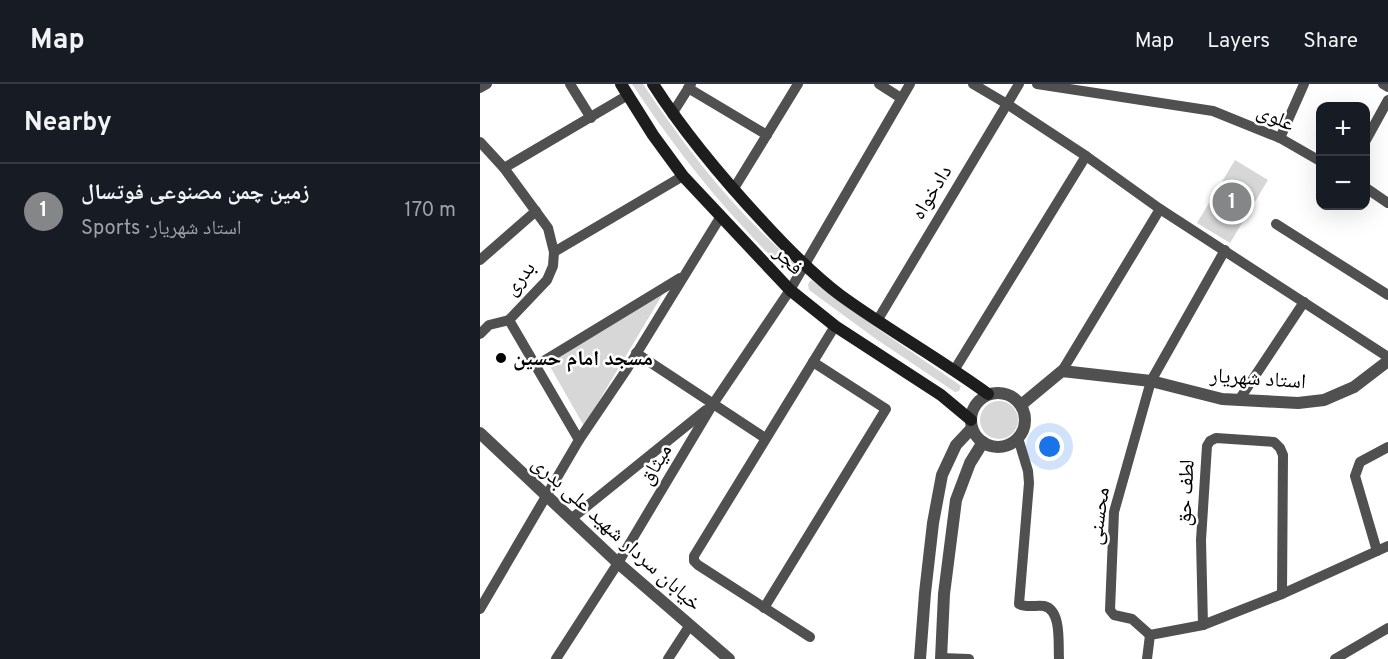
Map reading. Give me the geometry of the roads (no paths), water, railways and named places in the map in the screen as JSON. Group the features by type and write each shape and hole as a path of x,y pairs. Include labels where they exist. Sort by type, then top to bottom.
{"main road":[{"name":"فجر","path":"621,84 683,176 790,290 835,326 941,395 971,424"},
{"name":"فجر","path":"653,84 672,114 733,190 804,265 877,321 955,369 988,394"}],"street":[{"path":"480,88 487,84"},
{"path":"570,84 591,118"},
{"path":"733,190 798,84"},
{"path":"879,84 902,99"},
{"name":"میثاق","path":"556,659 618,563 713,404 790,290 910,84"},
{"path":"973,84 1086,156 1160,209 1388,359"},
{"name":"دادخواه","path":"877,321 1019,84"},
{"name":"علوی","path":"1037,84 1213,111 1280,138 1316,158"},
{"path":"1280,138 1304,84"},
{"path":"1383,84 1388,87"},
{"path":"672,114 690,86 767,135"},
{"path":"504,168 628,96"},
{"path":"1370,131 1388,100"},
{"name":"بدری","path":"480,142 504,168 548,228 554,252 554,266 547,280 509,320 579,440"},
{"path":"480,159 489,150"},
{"path":"955,369 1086,156"},
{"path":"554,252 683,176"},
{"path":"1370,191 1388,203"},
{"path":"1021,405 1062,371 1160,209"},
{"path":"480,260 536,211"},
{"path":"480,609 579,440 721,216"},
{"path":"1276,224 1388,295"},
{"path":"1151,381 1225,250"},
{"path":"537,365 684,276"},
{"path":"1239,400 1304,302"},
{"path":"480,315 489,325"},
{"path":"480,334 489,325 509,320"},
{"path":"810,637 694,561 694,556 835,326"},
{"path":"636,353 765,438"},
{"name":"استاد شهریار","path":"1062,371 1151,381 1222,399 1298,403 1323,400 1354,387 1388,359"},
{"path":"764,608 886,409 813,362"},
{"name":"محسنی","path":"1150,635 1132,619 1114,615 1110,610 1114,512 1151,381"},
{"path":"920,659 925,593 942,475 956,444 971,424 975,404 988,394 1006,394 1014,398 1021,405 1025,422 1018,438 1005,446 990,446 983,442 971,424"},
{"path":"571,519 713,404"},
{"name":"خیابان سردار شهید علی بدری","path":"480,433 618,563 729,659"},
{"path":"1018,438 1028,471 1029,483 1019,604 1045,606 1052,610 1056,617 1059,659"},
{"name":"لطف حق","path":"1203,625 1202,540 1207,446 1216,438 1274,442 1283,455 1282,594"},
{"path":"969,659 941,659 945,594 956,500 969,463 983,442"},
{"path":"1377,551 1356,476 1360,462 1388,447"},
{"path":"933,529 944,527 952,535"},
{"path":"1147,659 1150,635 1203,625 1282,594 1388,546"},
{"path":"668,659 690,625"},
{"path":"1335,659 1388,628"}],"place":[{"name":"زمین چمن مصنوعی فوتسال","path":"1232,202"},
{"name":"مسجد امام حسین","path":"501,358"}]}
